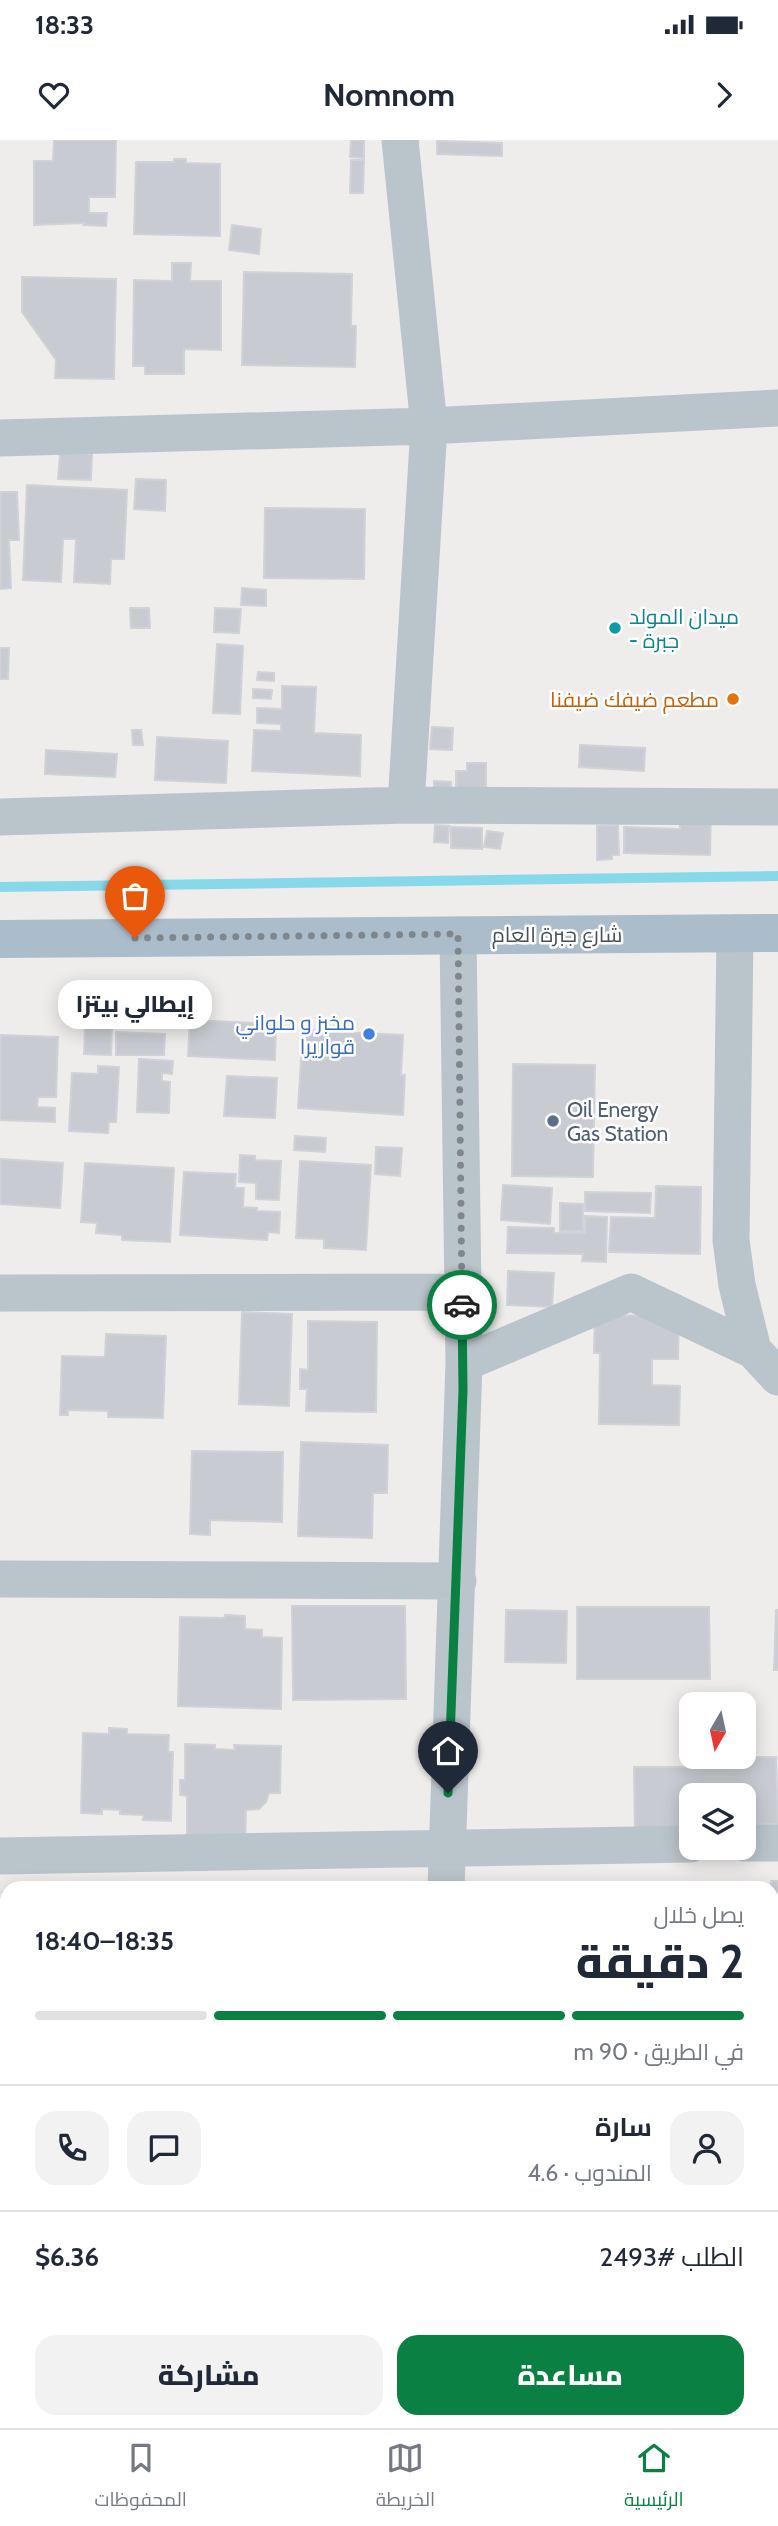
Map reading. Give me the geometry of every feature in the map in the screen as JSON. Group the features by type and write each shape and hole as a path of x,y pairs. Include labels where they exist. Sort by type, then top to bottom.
{"main road":[{"name":"شارع جبرة العام","path":"0,939 778,933"}],"street":[{"path":"400,140 429,426 406,805"},
{"path":"0,438 429,426 778,408"},
{"path":"0,817 406,805 778,807"},
{"path":"735,933 731,1240 737,1285 753,1350"},
{"path":"446,1881 464,1363 458,934"},
{"path":"0,1293 462,1292"},
{"path":"464,1363 631,1292 753,1350 778,1377"},
{"path":"0,1579 458,1581"},
{"path":"756,1843 778,1843"},
{"path":"0,1856 446,1846 679,1844"}],"building":[{"path":"54,140 116,140 115,197 89,197 89,213 107,213 106,226 84,225 85,223 34,225 34,161 53,161"},
{"path":"351,140 364,140 364,158 350,157"},
{"path":"437,141 502,143 502,156 437,154"},
{"path":"174,159 186,159 186,163 220,164 220,236 134,234 136,162 174,162"},
{"path":"351,160 364,160 363,193 350,193"},
{"path":"232,225 261,229 259,254 229,250"},
{"path":"172,263 191,263 190,281 221,281 221,350 184,349 184,374 145,374 145,366 133,366 134,280 172,281"},
{"path":"244,272 352,274 351,326 356,326 355,367 242,365"},
{"path":"22,277 116,279 114,379 55,378 56,360 22,312"},
{"path":"60,453 92,454 91,480 58,479"},
{"path":"136,479 166,480 165,511 134,509"},
{"path":"27,485 127,490 124,559 111,559 110,584 74,582 76,539 63,539 61,582 23,580"},
{"path":"0,492 17,492 19,540 9,540 11,588 0,589"},
{"path":"265,508 365,509 364,579 264,578"},
{"path":"242,588 266,590 266,606 241,605"},
{"path":"130,608 149,608 150,628 131,628"},
{"path":"215,608 241,609 239,633 214,632"},
{"path":"217,644 243,646 240,714 213,713"},
{"path":"0,648 9,648 8,679 0,679"},
{"path":"258,672 274,673 274,681 257,680"},
{"path":"282,686 316,687 314,733 361,735 360,776 252,771 254,730 281,731 281,724 257,723 257,708 282,709"},
{"path":"253,689 272,690 271,699 253,698"},
{"path":"432,727 453,728 452,750 430,749"},
{"path":"132,730 141,730 143,745 133,745"},
{"path":"157,737 228,741 226,783 155,780"},
{"path":"580,745 645,748 644,771 579,767"},
{"path":"46,750 117,754 115,777 45,774"},
{"path":"467,763 486,763 486,796 456,796 456,771 467,771"},
{"path":"434,781 451,782 451,795 434,794"},
{"path":"680,810 711,810 710,855 624,853 624,827 680,829"},
{"path":"435,825 449,826 448,843 434,842"},
{"path":"618,825 619,855 612,855 612,859 597,860 597,826"},
{"path":"451,827 482,828 482,849 451,848"},
{"path":"487,831 503,833 500,849 484,847"},
{"path":"190,1020 276,1024 275,1060 188,1056"},
{"path":"85,1027 112,1028 111,1055 84,1054"},
{"path":"303,1030 403,1035 403,1115 298,1108"},
{"path":"116,1032 165,1034 164,1055 116,1055"},
{"path":"0,1035 58,1037 56,1097 38,1097 37,1107 55,1108 55,1122 0,1120"},
{"path":"139,1059 173,1061 172,1074 162,1073 162,1081 170,1082 169,1113 137,1112"},
{"name":"Oil Energy Gas Station","path":"513,1064 595,1065 593,1177 512,1176"},
{"path":"98,1066 119,1067 116,1122 109,1122 108,1133 69,1131 72,1073 98,1074"},
{"path":"227,1076 277,1078 275,1118 224,1116"},
{"path":"295,1136 326,1138 325,1152 294,1150"},
{"path":"376,1147 402,1148 400,1176 375,1174"},
{"path":"240,1155 255,1156 255,1160 281,1161 279,1200 256,1199 256,1183 239,1182"},
{"path":"0,1159 63,1163 60,1208 0,1204"},
{"path":"300,1161 371,1165 366,1250 324,1248 324,1239 296,1238"},
{"path":"85,1163 174,1168 170,1242 122,1240 122,1235 96,1233 97,1223 81,1222"},
{"path":"184,1172 236,1174 235,1188 244,1188 243,1207 280,1212 279,1233 268,1232 267,1240 180,1235"},
{"path":"503,1185 552,1188 550,1224 501,1220"},
{"path":"656,1186 701,1187 700,1254 609,1252 611,1217 655,1218"},
{"path":"585,1192 651,1193 650,1213 585,1211"},
{"path":"560,1203 583,1204 583,1231 560,1231"},
{"path":"585,1216 607,1217 606,1262 582,1261 583,1254 507,1253 508,1227 554,1228 554,1233 585,1233"},
{"path":"508,1271 554,1273 552,1307 507,1305"},
{"path":"242,1312 292,1314 289,1406 239,1404"},
{"path":"595,1315 679,1316 678,1359 652,1359 652,1385 680,1386 679,1425 599,1424 600,1353 594,1353"},
{"path":"308,1321 377,1322 376,1412 306,1411 307,1389 300,1389 300,1369 308,1370"},
{"path":"106,1334 166,1336 163,1418 108,1417 108,1411 68,1410 68,1415 60,1415 62,1356 105,1357"},
{"path":"301,1442 388,1445 387,1493 373,1493 372,1538 298,1536"},
{"path":"192,1451 283,1452 282,1522 210,1520 210,1535 190,1534"},
{"path":"292,1606 405,1606 406,1699 293,1700"},
{"path":"577,1607 709,1607 710,1679 577,1679"},
{"path":"506,1610 567,1611 566,1663 505,1662"},
{"path":"776,1610 778,1670 774,1670"},
{"path":"225,1615 245,1616 245,1629 262,1630 262,1637 282,1638 281,1709 178,1706 180,1617 224,1618"},
{"path":"109,1728 127,1729 127,1734 169,1735 168,1752 173,1752 171,1821 143,1820 144,1815 120,1814 120,1810 102,1809 102,1814 81,1813 83,1733 109,1734"},
{"path":"185,1744 215,1745 215,1749 235,1750 234,1745 281,1746 280,1793 269,1793 266,1802 259,1809 246,1810 245,1842 187,1841 187,1796 180,1795 180,1780 185,1780"},
{"path":"756,1757 776,1757 778,1824 756,1825 756,1783 679,1783 679,1831 635,1832 634,1767 756,1769"}],"waterway":[{"path":"0,887 778,876"}],"way so far":[{"path":"135,938 458,934 462,1305"}],"place":[{"name":"ميدان المولد - جبرة","path":"615,628"},
{"name":"مطعم ضيفك ضيفنا","path":"733,699"},
{"name":"إيطالي بيتزا","path":"135,938"},
{"name":"مخبز و حلواني قواريرا","path":"369,1034"},
{"name":"Oil Energy Gas Station","path":"553,1121"}],"route":[{"path":"448,1793 458,1581 464,1363 462,1305"}]}
